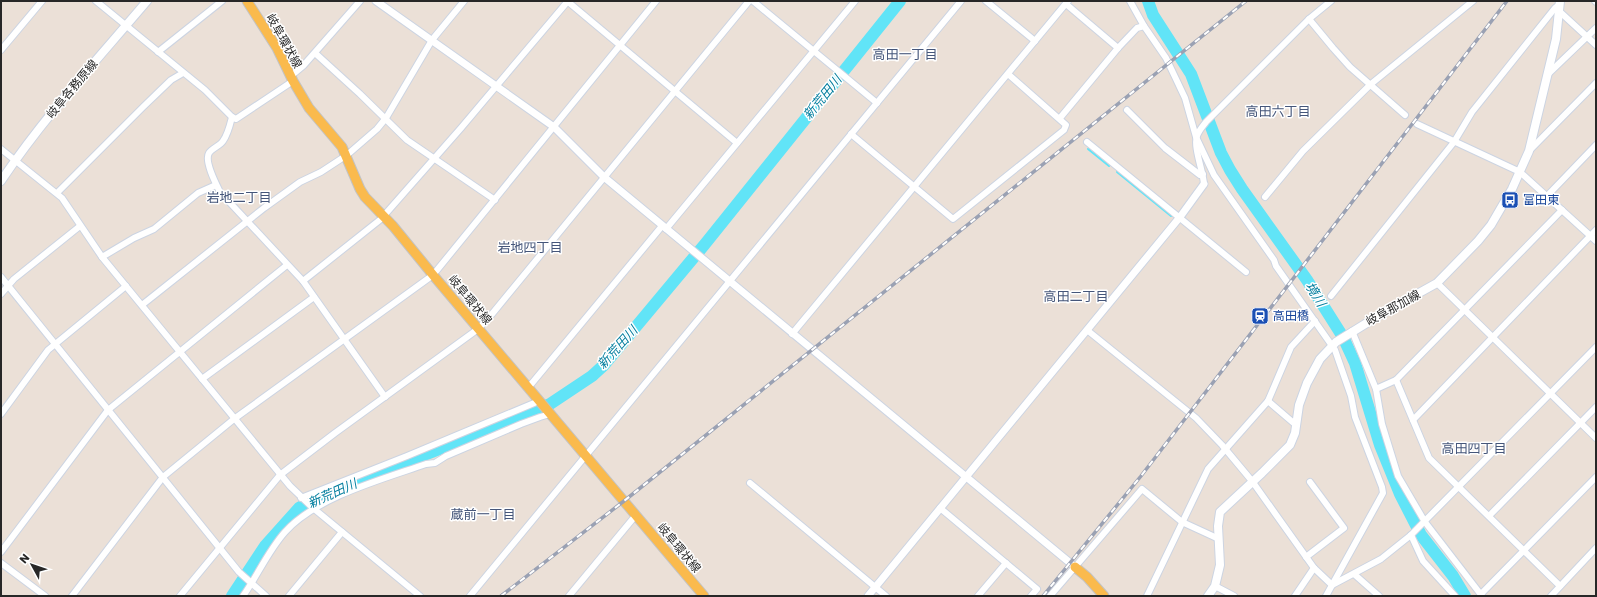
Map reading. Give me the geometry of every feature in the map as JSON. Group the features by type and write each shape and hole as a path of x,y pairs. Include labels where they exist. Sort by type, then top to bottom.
{"main road":[{"name":"岐阜各務原線","path":"1,181 14,161 49,116 147,1"},
{"name":"岐阜環状線","path":"247,1 277,48 292,79 309,108 342,147 365,197 384,216 704,596"},
{"name":"岐阜那加線","path":"1208,596 1215,586 1220,565 1218,526 1220,512 1290,445 1295,433 1299,405 1307,383 1320,360 1334,343 1437,283 1465,256 1491,225 1512,189 1529,151 1556,39 1560,6"},
{"path":"1075,567 1087,577 1104,596"}],"street":[{"path":"1,50 42,1"},
{"path":"96,1 205,90 232,117 236,119 292,79 360,1"},
{"path":"158,52 222,1"},
{"path":"376,1 554,126 604,177 664,228 1075,567"},
{"path":"142,305 264,208 300,182 321,172 346,155 377,129 386,118 432,40 464,1"},
{"path":"303,281 384,216 568,1 675,92 738,142"},
{"path":"72,596 163,477 234,419 433,276 656,1"},
{"path":"180,596 280,475 385,396 478,329 492,314 749,1"},
{"path":"753,1 876,103"},
{"path":"528,388 738,142 855,1"},
{"path":"470,596 961,1"},
{"path":"986,1 1035,41"},
{"path":"868,596 1180,216 1204,184 1196,137 1185,98 1166,58 1144,26 1130,1"},
{"path":"1196,137 1200,130 1218,110 1309,19 1331,1"},
{"path":"1265,197 1303,151 1371,84 1473,1"},
{"path":"792,334 1067,2 1118,48"},
{"path":"1331,296 1454,142 1472,112 1555,8 1560,6 1596,45"},
{"path":"1309,19 1332,48 1405,115"},
{"path":"1060,118 1136,28 1144,26"},
{"path":"1547,75 1596,28"},
{"path":"315,53 386,118 402,136 495,200"},
{"path":"57,193 171,80 183,73"},
{"path":"851,134 953,220 1064,130 1066,124 1008,74"},
{"path":"1529,151 1596,83"},
{"path":"1127,110 1165,148 1200,175 1203,174"},
{"path":"232,117 224,139 209,152 208,158 216,185 220,192 303,281 385,396"},
{"path":"1417,124 1520,172 1596,241"},
{"path":"1196,137 1214,175 1250,224 1274,260 1276,266 1315,321 1334,343 1351,396 1355,417 1382,487 1383,494 1326,596"},
{"path":"1087,142 1180,216 1246,272"},
{"path":"1547,196 1596,145"},
{"path":"1,149 14,161 62,198 102,257 280,475 314,509 420,596"},
{"path":"102,257 134,238 154,229 198,193 216,185"},
{"path":"1376,389 1396,380 1562,210"},
{"path":"1,294 8,285 80,226"},
{"path":"1413,420 1596,230"},
{"path":"1,552 108,410 287,265"},
{"path":"1,277 239,572 266,596"},
{"path":"1437,283 1596,438"},
{"path":"1,414 48,350 126,286"},
{"path":"202,379 314,297"},
{"path":"1147,596 1208,469 1268,401 1291,347 1315,321"},
{"path":"1087,330 1196,418 1252,481 1314,568 1332,585"},
{"path":"1351,332 1376,389 1382,424 1398,476 1425,522 1481,595 1596,478"},
{"path":"1332,585 1381,559 1411,535 1596,347"},
{"path":"1396,380 1429,458 1560,586"},
{"path":"303,499 539,401"},
{"path":"1268,401 1296,425"},
{"path":"1490,516 1596,407"},
{"path":"244,596 268,555 285,532 300,518 332,498 419,466 435,463 446,456 550,414"},
{"path":"1306,557 1344,528 1310,482"},
{"path":"750,483 886,596"},
{"path":"1050,596 1142,489 1182,522 1219,539"},
{"path":"940,508 1037,589 1031,596"},
{"path":"569,596 636,515"},
{"path":"289,596 342,532"},
{"path":"1411,535 1423,561 1454,596"},
{"path":"1551,596 1596,548"},
{"path":"1,563 45,596"},
{"path":"978,596 1006,563"},
{"path":"1295,596 1314,568"},
{"path":"1354,574 1379,596"},
{"path":"1215,586 1234,596"}],"waterway":[{"name":"新荒田川","path":"232,596 265,546 299,508 323,494 550,404 592,376 604,365 705,244 900,1"},
{"name":"境川","path":"1148,1 1153,15 1191,74 1221,153 1230,170 1307,280 1343,337 1355,363 1380,445 1400,494 1421,535 1453,576 1465,596"},
{"path":"1088,149 1109,166"},
{"path":"1117,172 1171,216"}],"railway":[{"path":"501,596 624,501 1246,1"},
{"path":"1043,596 1141,476 1507,1"}],"place":[{"name":"富田東","path":"1510,200"},
{"name":"高田橋","path":"1260,316"}],"district":[{"name":"高田一丁目","path":"905,54"},
{"name":"高田六丁目","path":"1278,111"},
{"name":"岩地二丁目","path":"239,197"},
{"name":"岩地四丁目","path":"530,247"},
{"name":"高田二丁目","path":"1076,296"},
{"name":"高田四丁目","path":"1474,448"},
{"name":"蔵前一丁目","path":"483,514"}]}
